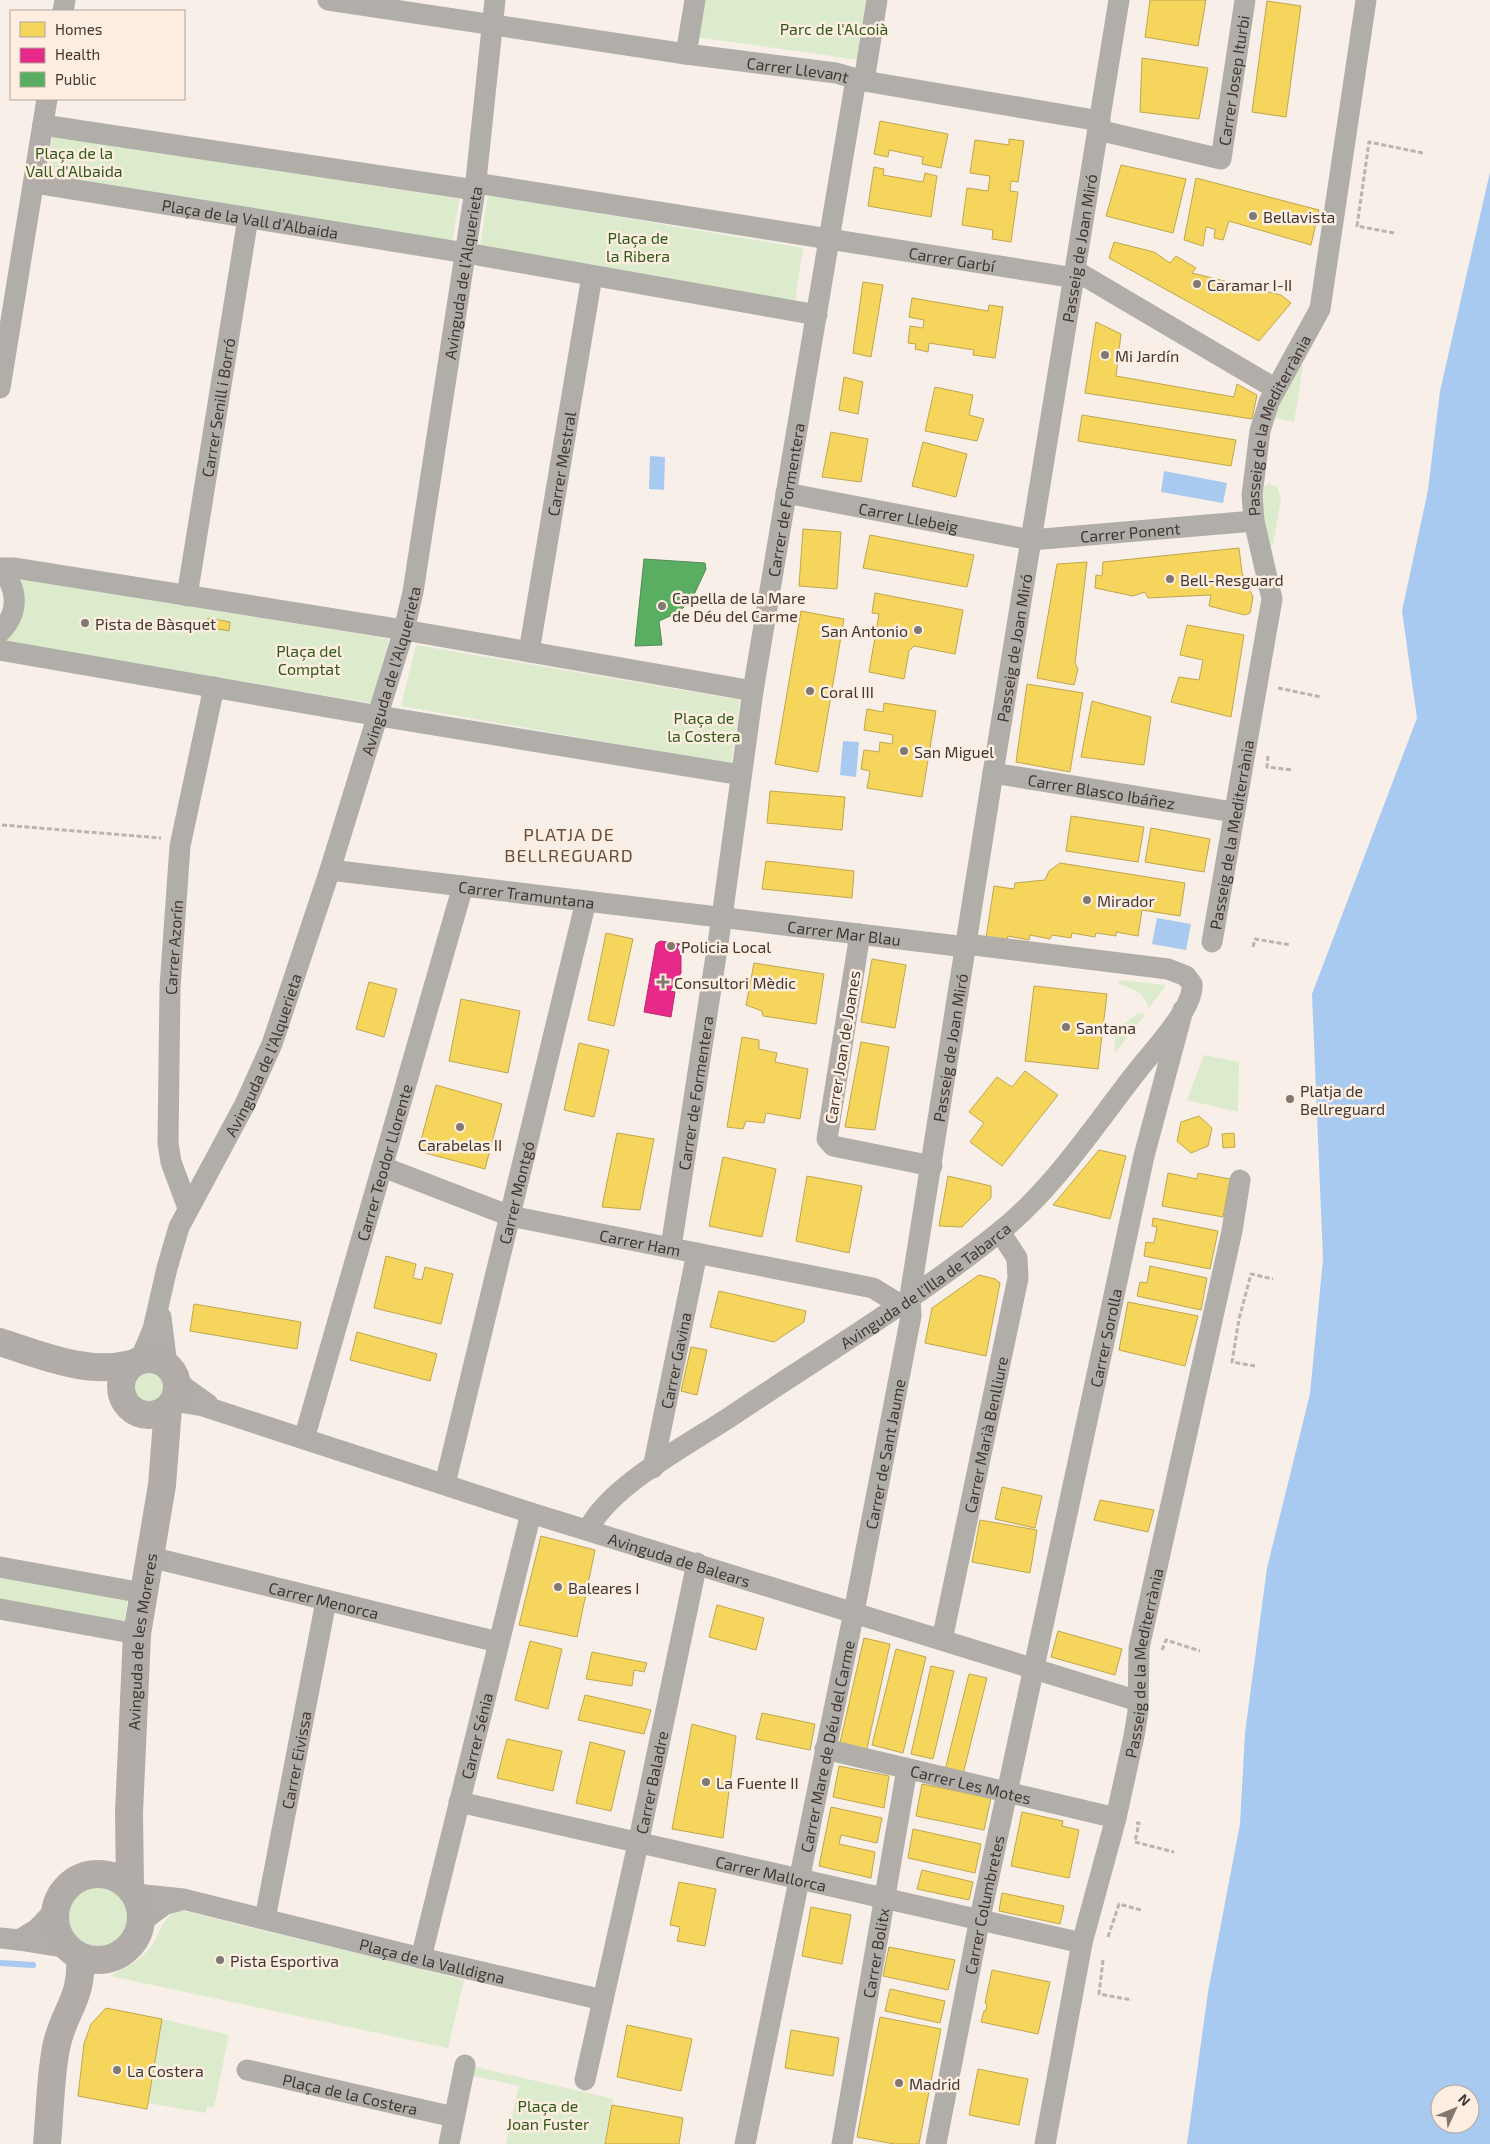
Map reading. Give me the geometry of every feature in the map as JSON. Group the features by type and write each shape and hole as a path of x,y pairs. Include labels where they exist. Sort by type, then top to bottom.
{"street":[{"name":"Carrer Llevant","path":"328,0 686,54 836,73 860,80 1099,126 1221,160"},
{"name":"Avinguda de l’Alquerieta","path":"160,1307 166,1268 179,1228 245,1104 267,1058 330,870 404,630 413,592 466,253 494,25 495,0"},
{"path":"686,54 695,0"},
{"path":"860,80 877,0"},
{"name":"Passeig de Joan Miró","path":"905,1300 932,1166 993,773 1076,274 1119,0"},
{"name":"Carrer Josep Iturbi","path":"1221,160 1245,0"},
{"name":"Passeig de la Mediterrània","path":"1212,942 1233,812 1272,599 1254,522 1253,478 1260,431 1264,415 1276,389 1320,309 1366,0"},
{"name":"Carrer de Formentera","path":"671,1247 722,917 753,691 830,238 860,80"},
{"path":"0,388 47,100"},
{"path":"43,125 830,238"},
{"name":"Plaça de la Vall d’Albaida","path":"34,183 466,253"},
{"name":"Carrer Senill i Borró","path":"187,596 248,218"},
{"name":"Carrer Garbí","path":"830,238 1076,274"},
{"path":"466,253 817,315"},
{"path":"1076,274 1246,370 1276,389"},
{"name":"Carrer Mestral","path":"529,652 592,276"},
{"name":"Carrer Llebeig","path":"786,493 1031,540"},
{"name":"Carrer Ponent","path":"1031,540 1254,522"},
{"path":"0,568 15,568 404,630 753,691"},
{"path":"0,568 9,579 14,591 15,605 6,626 0,632"},
{"path":"0,650 379,716 741,775"},
{"name":"Carrer Azorín","path":"188,1208 174,1171 168,1143 170,987 180,839 214,687"},
{"name":"Carrer Blasco Ibáñez","path":"993,773 1233,812"},
{"name":"Carrer Tramuntana","path":"330,870 722,917"},
{"name":"Carrer Teodor Llorente","path":"304,1439 463,886"},
{"name":"Carrer Montgó","path":"445,1484 586,901"},
{"name":"Carrer Mar Blau","path":"722,917 1168,969 1186,976"},
{"name":"Carrer Joan de Joanes","path":"860,934 827,1139 833,1146 932,1166"},
{"name":"Avinguda de l'Illa de Tabarca","path":"588,1530 594,1518 608,1502 653,1468 905,1300 1000,1232 1032,1204 1183,1010 1191,997 1192,988 1186,976"},
{"name":"Carrer Sorolla","path":"1034,1668 1144,1156 1183,1010"},
{"name":"Carrer Ham","path":"383,1168 510,1216 873,1288 905,1300"},
{"name":"Passeig de la Mediterrània","path":"1045,2144 1082,1943 1116,1818 1134,1736 1138,1701 1138,1652 1232,1231 1240,1180"},
{"name":"Carrer Marià Benlliure","path":"942,1640 1018,1278 1017,1258 1000,1232"},
{"name":"Carrer Gavina","path":"653,1468 697,1253"},
{"name":"Carrer de Sant Jaume","path":"854,1612 911,1316 905,1300"},
{"path":"136,1362 146,1348 160,1307"},
{"path":"158,1395 160,1307"},
{"path":"0,1342 67,1362 105,1367 159,1360 158,1395"},
{"path":"67,1362 103,1382 158,1395"},
{"name":"Avinguda de les Moreres","path":"133,1890 129,1813 138,1634 167,1445 158,1395 121,1380 136,1362"},
{"name":"Avinguda de Balears","path":"158,1395 223,1413 588,1530 1138,1701"},
{"name":"Carrer Sénia","path":"421,1958 531,1512"},
{"name":"Carrer Menorca","path":"150,1557 498,1642"},
{"name":"Carrer Baladre","path":"602,2000 638,1844 697,1563"},
{"path":"0,1566 143,1593"},
{"name":"Carrer Eivissa","path":"265,1919 326,1601"},
{"path":"0,1609 138,1634"},
{"name":"Carrer Mare de Déu del Carme","path":"745,2144 854,1612"},
{"name":"Carrer Columbretes","path":"936,2144 980,1918 1034,1668"},
{"name":"Carrer Les Motes","path":"825,1750 1116,1818"},
{"name":"Carrer Bolitx","path":"843,2140 907,1769"},
{"name":"Carrer Mallorca","path":"459,1802 638,1844 980,1918 1082,1943"},
{"name":"Avinguda de les Moreres","path":"106,1874 129,1813"},
{"path":"92,1874 106,1874 119,1878 133,1890 142,1914 134,1942 123,1953 110,1959 95,1960 74,1952 9,1939 37,1929 55,1910 63,1891 78,1878 92,1874"},
{"name":"Plaça de la Valldigna","path":"133,1890 183,1899 421,1958 602,2000"},
{"path":"141,1922 164,1905 183,1899"},
{"path":"47,2144 56,2049 81,1981 74,1952 59,1937 55,1924 55,1910"},
{"path":"77,1995 110,1959"},
{"path":"585,2080 602,2000"},
{"path":"449,2144 465,2065"},
{"name":"Plaça de la Costera","path":"247,2070 454,2117"}],"path":[{"path":"1394,232 1356,226 1369,142 1423,152"},
{"path":"1277,696 1278,688 1320,697"},
{"path":"1270,747 1267,766 1293,770"},
{"path":"2,824 180,839"},
{"path":"1253,947 1255,939 1291,946"},
{"path":"1255,1366 1232,1362 1240,1319 1251,1274 1273,1279"},
{"path":"1138,1652 1160,1658 1166,1640 1200,1650"},
{"path":"1116,1818 1139,1824 1135,1842 1174,1852"},
{"path":"1132,2000 1099,1994 1104,1950 1119,1904 1141,1910"},
{"path":"1082,1943 1104,1950"}],"green space":[{"name":"Parc de l'Alcoià","path":"702,0 869,0 860,60 696,37"},
{"name":"Plaça de la Vall d'Albaida","path":"53,134 459,199 452,244 46,180"},
{"name":"Plaça de la Ribera","path":"488,195 803,248 795,301 480,247"},
{"path":"1298,364 1303,366 1294,422 1270,417"},
{"path":"1269,484 1277,487 1281,498 1273,545 1268,548 1259,490"},
{"name":"Plaça del Comptat","path":"17,578 389,639 371,703 3,642"},
{"name":"Plaça de la Costera","path":"416,645 740,700 731,764 401,706"},
{"path":"1118,980 1166,985 1149,1008 1141,995 1134,989 1119,985"},
{"path":"1138,1013 1145,1015 1114,1054 1116,1029"},
{"path":"1204,1055 1239,1062 1238,1112 1187,1100"},
{"path":"149,1370 156,1371 162,1375 166,1381 166,1395 162,1401 156,1405 149,1406 142,1405 136,1401 132,1395 131,1388 132,1381 136,1375 142,1371"},
{"path":"0,1574 128,1596 124,1626 0,1602"},
{"path":"93,1886 105,1886 122,1895 129,1906 131,1918 129,1930 122,1941 105,1950 93,1950 81,1945 72,1936 67,1924 67,1912 72,1900 81,1891"},
{"path":"180,1910 464,1980 448,2048 110,1976 141,1957 153,1943 164,1922"},
{"path":"162,2019 229,2035 214,2107 207,2106 206,2113 148,2103"},
{"name":"Plaça de Joan Fuster","path":"472,2066 613,2099 605,2144 506,2144 519,2086 470,2075"}],"water":[{"path":"1490,172 1490,2144 1187,2144 1208,1992 1240,1824 1245,1733 1267,1568 1310,1394 1323,1259 1312,994 1417,718 1402,611 1428,490 1440,391"},
{"path":"650,456 665,457 664,490 649,489"},
{"path":"1164,471 1227,483 1223,503 1161,492"},
{"path":"843,741 859,742 856,777 840,775"},
{"path":"1157,918 1191,924 1186,950 1152,944"}],"building: Homes":[{"path":"1150,0 1206,0 1198,46 1145,37"},
{"path":"1267,1 1301,6 1286,117 1252,112"},
{"path":"1142,58 1208,68 1199,119 1140,112"},
{"path":"880,121 948,134 941,168 922,164 923,157 889,150 888,157 874,154"},
{"path":"1009,139 1024,141 1018,182 1011,181 1010,191 1018,192 1011,242 992,239 993,230 962,225 967,188 988,191 990,176 970,173 975,140 1009,145"},
{"path":"1121,165 1186,179 1173,233 1106,216"},
{"path":"874,167 884,169 883,175 923,182 925,173 937,176 931,217 868,206"},
{"name":"Bellavista","path":"1196,178 1319,210 1311,245 1229,221 1223,240 1214,238 1215,229 1206,227 1203,246 1184,240"},
{"name":"Caramar I-II","path":"1114,242 1154,252 1170,263 1176,256 1196,268 1192,273 1281,295 1291,303 1259,341 1109,258"},
{"path":"863,282 883,285 871,357 853,353"},
{"path":"912,298 988,311 989,305 1003,307 995,358 973,355 974,350 929,343 928,352 915,349 916,344 908,343 910,326 923,328 924,320 909,317"},
{"name":"Mi Jardín","path":"1096,322 1121,334 1116,376 1234,397 1237,384 1257,395 1252,419 1085,393"},
{"path":"844,377 863,382 858,414 839,410"},
{"path":"935,387 973,395 969,415 984,419 977,441 925,431"},
{"path":"1082,415 1236,440 1231,466 1078,441"},
{"path":"831,432 868,439 861,482 822,477"},
{"path":"923,442 967,454 956,497 912,486"},
{"path":"803,529 841,532 837,589 799,586"},
{"path":"870,535 974,555 967,587 863,568"},
{"name":"Bell-Resguard","path":"1239,548 1242,573 1253,597 1250,613 1245,615 1209,606 1211,595 1148,598 1145,592 1133,596 1095,588 1096,575 1102,576 1103,562"},
{"path":"1087,562 1075,663 1078,669 1074,685 1037,678 1057,564"},
{"name":"San Antonio","path":"875,593 963,610 955,654 914,646 909,651 904,679 869,672 879,614 872,613"},
{"name":"Coral III","path":"801,611 844,619 818,772 775,764"},
{"path":"208,618 230,622 229,631 207,627"},
{"path":"1187,625 1244,635 1231,717 1171,702 1179,677 1199,680 1203,660 1180,655"},
{"path":"1027,684 1083,693 1070,772 1016,762"},
{"path":"1092,701 1151,717 1144,765 1081,757"},
{"name":"San Miguel","path":"884,703 936,711 922,797 867,788 870,771 861,769 864,750 879,752 880,742 892,744 893,735 864,730 867,709 883,712"},
{"path":"770,791 845,797 842,830 767,823"},
{"path":"1071,816 1144,827 1138,862 1066,851"},
{"path":"1151,828 1210,839 1204,872 1145,862"},
{"path":"766,861 854,871 852,898 762,889"},
{"name":"Mirador","path":"1060,863 1185,883 1180,916 1142,910 1138,936 1116,932 1116,936 1096,933 1095,937 1072,933 1071,938 1052,935 1050,939 1030,935 1029,940 1008,936 1007,941 986,938 994,886 1014,889 1015,883 1045,880 1049,871"},
{"path":"606,933 633,939 614,1026 588,1020"},
{"path":"872,959 906,965 895,1028 861,1022"},
{"path":"754,963 824,974 816,1024 763,1016 762,1011 746,1005"},
{"path":"369,982 397,989 384,1037 356,1029"},
{"name":"Santana","path":"1034,986 1107,994 1098,1069 1025,1061"},
{"path":"461,999 520,1011 508,1073 449,1061"},
{"path":"742,1037 759,1040 759,1049 777,1053 775,1062 808,1069 800,1119 766,1113 764,1123 746,1121 743,1129 727,1127"},
{"path":"861,1042 889,1047 875,1130 845,1127"},
{"path":"579,1043 609,1050 594,1117 564,1110"},
{"path":"1025,1071 1058,1095 1002,1166 970,1142 984,1123 969,1112 997,1077 1012,1087"},
{"name":"Carabelas II","path":"436,1085 502,1104 485,1169 418,1151"},
{"path":"1199,1116 1212,1128 1208,1146 1191,1153 1177,1141 1181,1122"},
{"path":"617,1133 654,1139 640,1210 602,1207"},
{"path":"1234,1133 1235,1147 1223,1148 1222,1134"},
{"path":"1099,1150 1126,1156 1110,1219 1053,1205"},
{"path":"723,1157 776,1169 762,1237 709,1226"},
{"path":"1168,1173 1197,1179 1198,1173 1230,1179 1223,1217 1162,1206"},
{"path":"807,1176 862,1186 849,1253 796,1241"},
{"path":"948,1176 991,1186 991,1198 962,1227 939,1226"},
{"path":"1153,1218 1218,1231 1210,1269 1144,1256 1146,1242 1154,1243 1157,1227 1152,1226"},
{"path":"386,1256 416,1264 413,1278 422,1280 425,1267 453,1274 441,1324 374,1308"},
{"path":"1150,1266 1207,1278 1201,1310 1137,1296 1140,1282 1147,1283"},
{"path":"979,1275 995,1279 1000,1283 986,1356 925,1343 932,1308"},
{"path":"719,1291 806,1311 804,1322 774,1342 710,1327"},
{"path":"1128,1302 1198,1316 1185,1366 1119,1350"},
{"path":"194,1304 301,1322 297,1349 190,1331"},
{"path":"357,1332 437,1354 430,1381 350,1360"},
{"path":"691,1347 707,1350 697,1395 681,1391"},
{"path":"1002,1487 1042,1496 1035,1528 995,1519"},
{"path":"1100,1500 1154,1510 1148,1532 1094,1520"},
{"path":"980,1520 1037,1530 1030,1573 972,1562"},
{"name":"Baleares I","path":"541,1536 595,1550 577,1637 519,1625"},
{"path":"717,1605 764,1618 756,1650 709,1637"},
{"path":"1058,1631 1122,1649 1115,1675 1051,1657"},
{"path":"864,1638 890,1644 866,1753 839,1747"},
{"path":"530,1641 562,1649 548,1709 515,1700"},
{"path":"896,1649 926,1657 903,1753 872,1745"},
{"path":"592,1652 647,1663 644,1672 634,1670 632,1686 586,1679"},
{"path":"931,1666 954,1671 933,1759 911,1754"},
{"path":"969,1674 987,1678 963,1774 945,1770"},
{"path":"585,1695 651,1710 644,1734 578,1720"},
{"path":"762,1713 815,1724 810,1750 756,1739"},
{"name":"La Fuente II","path":"692,1724 736,1736 723,1838 672,1829"},
{"path":"507,1739 562,1751 553,1791 497,1778"},
{"path":"590,1742 625,1751 611,1811 576,1803"},
{"path":"839,1766 889,1776 884,1808 833,1797"},
{"path":"922,1784 991,1798 984,1830 916,1816"},
{"path":"831,1807 882,1818 877,1843 841,1835 839,1844 875,1852 871,1878 819,1866"},
{"path":"1022,1812 1063,1821 1062,1826 1079,1830 1069,1878 1011,1866"},
{"path":"913,1829 981,1844 975,1873 908,1858"},
{"path":"922,1870 973,1882 969,1900 917,1889"},
{"path":"679,1882 716,1889 705,1946 677,1941 680,1927 670,1925"},
{"path":"1002,1893 1064,1906 1060,1924 999,1911"},
{"path":"811,1907 851,1915 842,1964 802,1956"},
{"path":"889,1947 955,1960 948,1990 883,1976"},
{"path":"992,1970 1050,1982 1038,2034 981,2022 984,2011 986,2011 987,2004 985,2003"},
{"path":"890,1989 945,2001 940,2023 885,2011"},
{"name":"La Costera","path":"106,2008 162,2019 147,2109 78,2096 84,2044 91,2024"},
{"name":"Madrid","path":"880,2017 941,2029 919,2144 894,2144 857,2137"},
{"path":"627,2025 692,2039 681,2091 617,2077"},
{"path":"791,2030 839,2038 833,2076 785,2068"},
{"path":"978,2069 1028,2079 1019,2125 969,2115"},
{"path":"612,2105 683,2118 679,2144 605,2144"}],"building: Health":[{"name":"Consultori Mèdic","path":"660,941 680,944 677,947 681,955 681,973 670,991 675,992 671,1017 644,1012 656,944"}],"building: Public":[{"name":"Capella de la Mare de Déu del Carme","path":"644,559 705,563 706,569 692,599 679,612 659,621 662,645 635,646"}],"waterway":[{"path":"0,1963 33,1965"}],"place":[{"name":"Bellavista","path":"1253,216"},
{"name":"Caramar I-II","path":"1197,284"},
{"name":"Mi Jardín","path":"1105,355"},
{"name":"Bell-Resguard","path":"1170,579"},
{"name":"Capella de la Mare de Déu del Carme","path":"662,606"},
{"name":"Pista de Bàsquet","path":"85,623"},
{"name":"San Antonio","path":"918,630"},
{"name":"Coral III","path":"810,691"},
{"name":"San Miguel","path":"904,751"},
{"name":"Mirador","path":"1087,900"},
{"name":"Policia Local","path":"671,946"},
{"name":"Consultori Mèdic","path":"663,982"},
{"name":"Santana","path":"1066,1027"},
{"name":"Platja de Bellreguard","path":"1290,1099"},
{"name":"Carabelas II","path":"460,1127"},
{"name":"Baleares I","path":"558,1587"},
{"name":"La Fuente II","path":"706,1782"},
{"name":"Pista Esportiva","path":"220,1960"},
{"name":"La Costera","path":"117,2070"},
{"name":"Madrid","path":"899,2083"}],"district":[{"name":"PLATJA DE BELLREGUARD","path":"569,844"}]}
